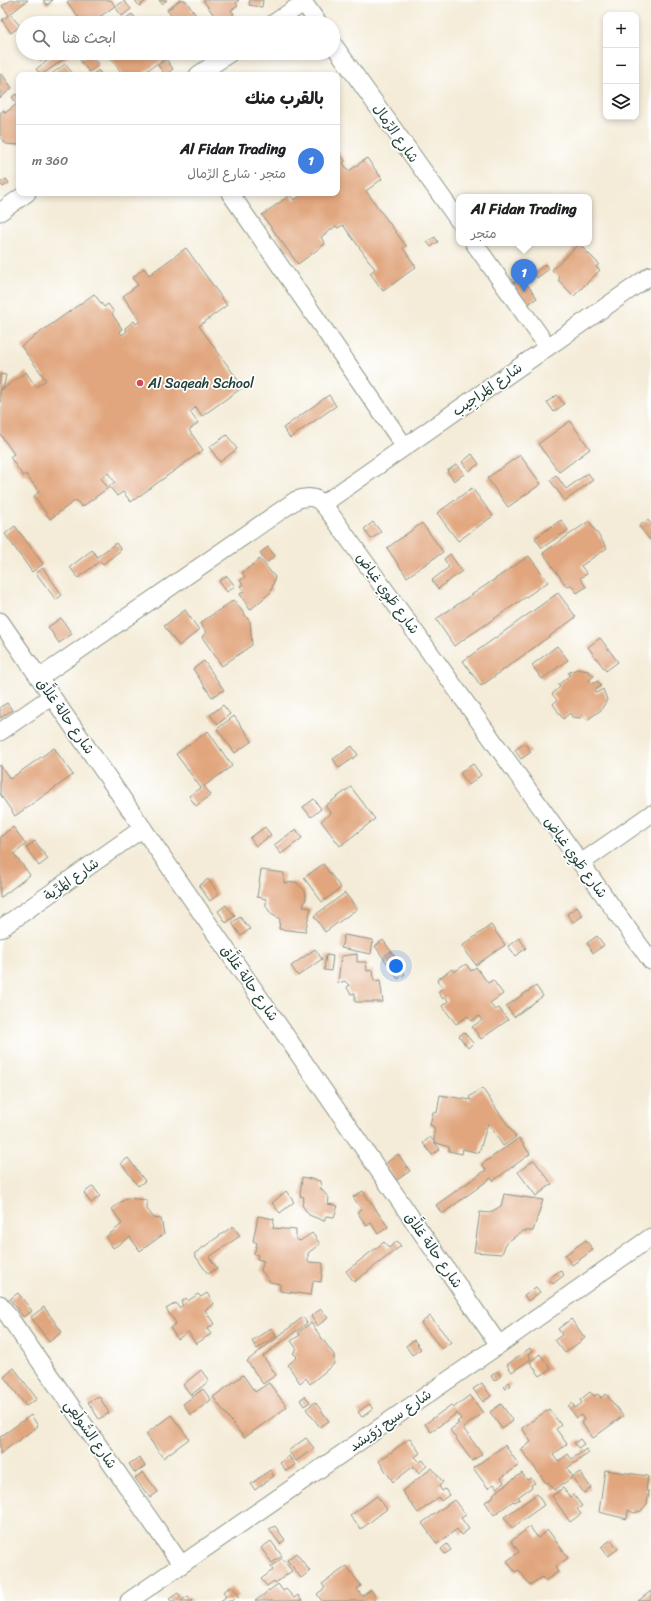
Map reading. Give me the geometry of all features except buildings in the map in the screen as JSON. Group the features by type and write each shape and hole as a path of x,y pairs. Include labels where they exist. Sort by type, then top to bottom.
{"street":[{"path":"283,16 303,1 313,16"},
{"name":"شارع الرِّمال","path":"340,54 456,217"},
{"path":"202,72 220,60"},
{"path":"0,212 23,196"},
{"path":"232,196 405,447"},
{"path":"476,246 548,347"},
{"name":"شارع المَراجِيب","path":"323,504 651,275"},
{"path":"39,678 296,500 310,497 323,504"},
{"name":"شارع طَوِي غياض","path":"323,504 651,961"},
{"name":"شارع حالة عَلاَّق","path":"0,621 499,1345"},
{"path":"0,732 52,696"},
{"path":"581,863 651,814"},
{"name":"شارع المَرِّية","path":"0,929 143,828"},
{"name":"شارع سيح رُوَيشد","path":"129,1601 499,1345 651,1237"},
{"name":"شارع السُّولَعِي","path":"0,1304 181,1564"}],"place":[{"name":"Al Fidan Trading","path":"524,292"},
{"name":"Al Saqeah School","path":"140,383"}]}
